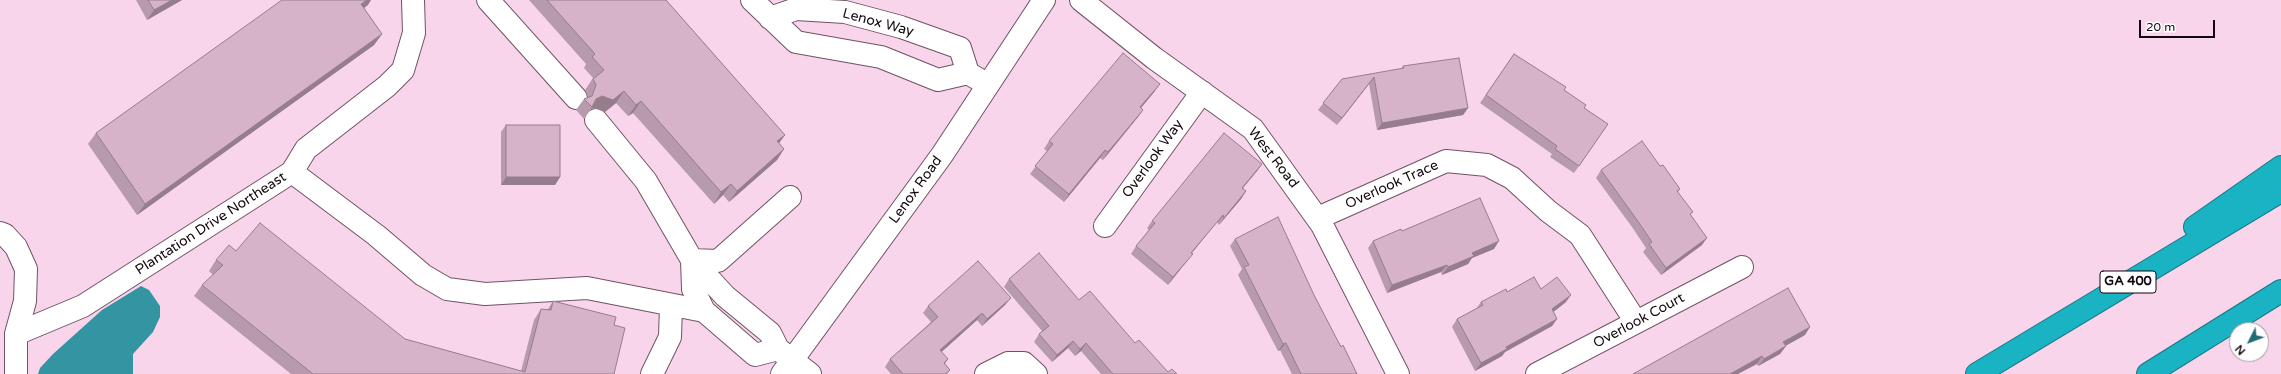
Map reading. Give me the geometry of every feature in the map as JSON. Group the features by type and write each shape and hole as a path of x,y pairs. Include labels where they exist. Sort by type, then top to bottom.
{"highway":[{"path":"2052,327 2281,167"},
{"name":"GA 400","path":"1977,374 2052,327 2281,191"},
{"path":"2148,374 2281,291"}],"street":[{"name":"Plantation Drive Northeast","path":"16,334 83,306 292,172 306,149 387,86 403,70 414,33 413,0"},
{"path":"488,0 576,98"},
{"name":"Lenox Road","path":"784,360 942,155 1044,0"},
{"name":"West Road","path":"1081,0 1154,58 1253,129 1318,218 1398,374"},
{"name":"Lenox Way","path":"763,7 845,12 892,24 960,48 968,73 938,80 881,57 796,42 763,7"},
{"path":"881,57 892,24"},
{"path":"968,73 988,85"},
{"name":"Overlook Way","path":"1105,226 1202,92"},
{"path":"596,120 646,181 692,260 725,296 770,333 784,360"},
{"name":"Overlook Trace","path":"1318,218 1446,161 1487,165 1512,178 1548,211 1580,235 1636,322"},
{"path":"292,172 376,236 423,275 446,289 485,294 587,288 704,311"},
{"path":"692,260 718,261 790,197"},
{"path":"0,233 5,234 16,247 26,269 25,301 16,334 16,374"},
{"path":"692,260 693,289 704,311 755,355 784,360 810,374"},
{"name":"Overlook Court","path":"1537,374 1742,267"},
{"path":"652,374 670,337 671,305"},
{"path":"724,329 740,308"},
{"path":"986,374 1008,363 1024,363 1036,374"}],"water":[{"path":"141,286 149,290 160,306 160,317 153,332 133,354 133,374 38,374 40,368 53,354 102,310"}],"building":[{"path":"148,0 172,0 154,10"},
{"path":"282,0 367,0 361,4 382,34 145,204 96,133"},
{"path":"547,0 666,0 785,135 777,141 784,149 737,191 731,184 721,192 641,101 636,105 624,91 613,100 602,96 596,99 592,107 584,99 592,96 596,85 593,79 604,70 592,57 595,54"},
{"path":"1123,53 1160,84 1140,107 1143,110 1108,152 1105,150 1069,194 1035,166 1053,144 1049,141"},
{"path":"1514,54 1566,87 1564,90 1586,105 1584,108 1608,124 1579,166 1555,149 1557,146 1486,95"},
{"path":"1459,58 1468,108 1382,123 1374,77 1342,118 1323,103 1342,79 1404,68 1403,66"},
{"path":"506,125 560,125 560,177 506,177"},
{"path":"1224,133 1262,164 1242,188 1246,191 1224,218 1223,215 1173,277 1136,246 1155,223 1152,221"},
{"path":"1642,141 1660,166 1663,165 1680,189 1677,191 1693,212 1690,214 1707,238 1666,268 1649,244 1652,242 1601,170"},
{"path":"1480,198 1499,241 1472,253 1474,256 1448,267 1447,265 1392,285 1373,241 1401,229 1402,231"},
{"path":"1278,217 1314,295 1341,347 1343,345 1357,374 1301,374 1286,343 1283,344 1244,267 1249,265 1235,239"},
{"path":"260,223 405,339 525,372 541,309 551,310 553,301 616,317 614,325 625,328 614,374 313,374 202,285 223,265 216,260 229,245 236,251"},
{"path":"1039,253 1079,300 1090,291 1135,343 1139,340 1168,372 1172,369 1177,374 1113,374 1086,343 1080,349 1073,341 1057,355 1039,334 1049,326 1009,279"},
{"path":"978,261 1011,298 987,319 982,313 940,350 948,359 944,363 950,370 945,374 903,374 890,359 938,317 928,306"},
{"path":"1534,277 1541,289 1557,277 1571,295 1552,309 1557,319 1506,347 1507,349 1481,363 1457,319 1483,305 1481,302 1506,289 1507,292"},
{"path":"1788,288 1810,327 1783,342 1786,346 1764,359 1762,356 1730,374 1633,374"}]}
